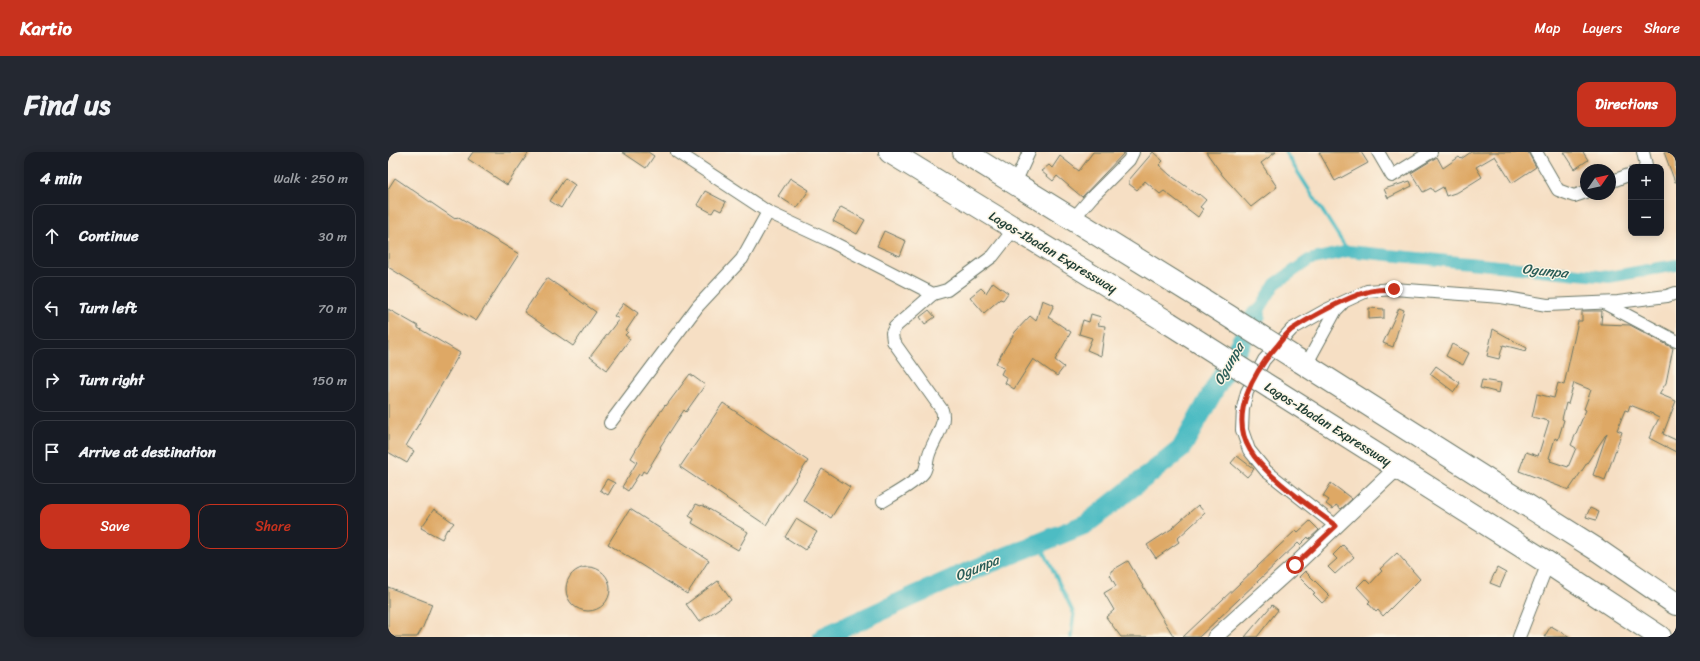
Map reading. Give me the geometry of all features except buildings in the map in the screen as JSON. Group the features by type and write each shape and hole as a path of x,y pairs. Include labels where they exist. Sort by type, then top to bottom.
{"highway":[{"name":"Lagos-Ibadan Expressway","path":"890,152 1169,323 1548,563 1660,637"},
{"path":"964,152 1200,298 1596,549 1676,604"}],"street":[{"path":"677,152 768,212 828,240 934,294"},
{"path":"1015,183 1029,152"},
{"path":"1073,219 1128,160 1133,152"},
{"path":"1378,152 1392,176 1431,152"},
{"path":"1536,152 1558,190 1574,196 1580,194"},
{"path":"1643,152 1646,164"},
{"path":"1616,180 1628,175"},
{"path":"610,423 698,306 742,259 768,212"},
{"path":"883,501 912,482 924,472 929,453 943,421 944,414 893,341 892,333 895,327 934,294 947,290 993,256 1014,229"},
{"path":"1336,526 1266,472 1249,450 1242,430 1243,408 1247,392 1264,360 1292,329 1368,291 1394,289 1501,297 1548,305 1606,304 1672,294"},
{"path":"1302,363 1336,310 1346,301"},
{"path":"1606,304 1676,341"},
{"path":"1215,637 1397,468"},
{"path":"1520,637 1548,563"}],"waterway":[{"path":"1285,152 1348,251"},
{"name":"Ogunpa","path":"1256,315 1275,284 1309,260 1348,251 1609,277 1676,265"},
{"name":"Ogunpa","path":"823,637 956,577 1086,524 1181,449 1256,315"},
{"path":"1040,543 1074,614 1071,637"}],"route":[{"path":"1295,565 1336,526 1266,472 1249,450 1242,430 1243,408 1247,392 1264,360 1292,329 1326,310 1368,291 1394,289"}]}
